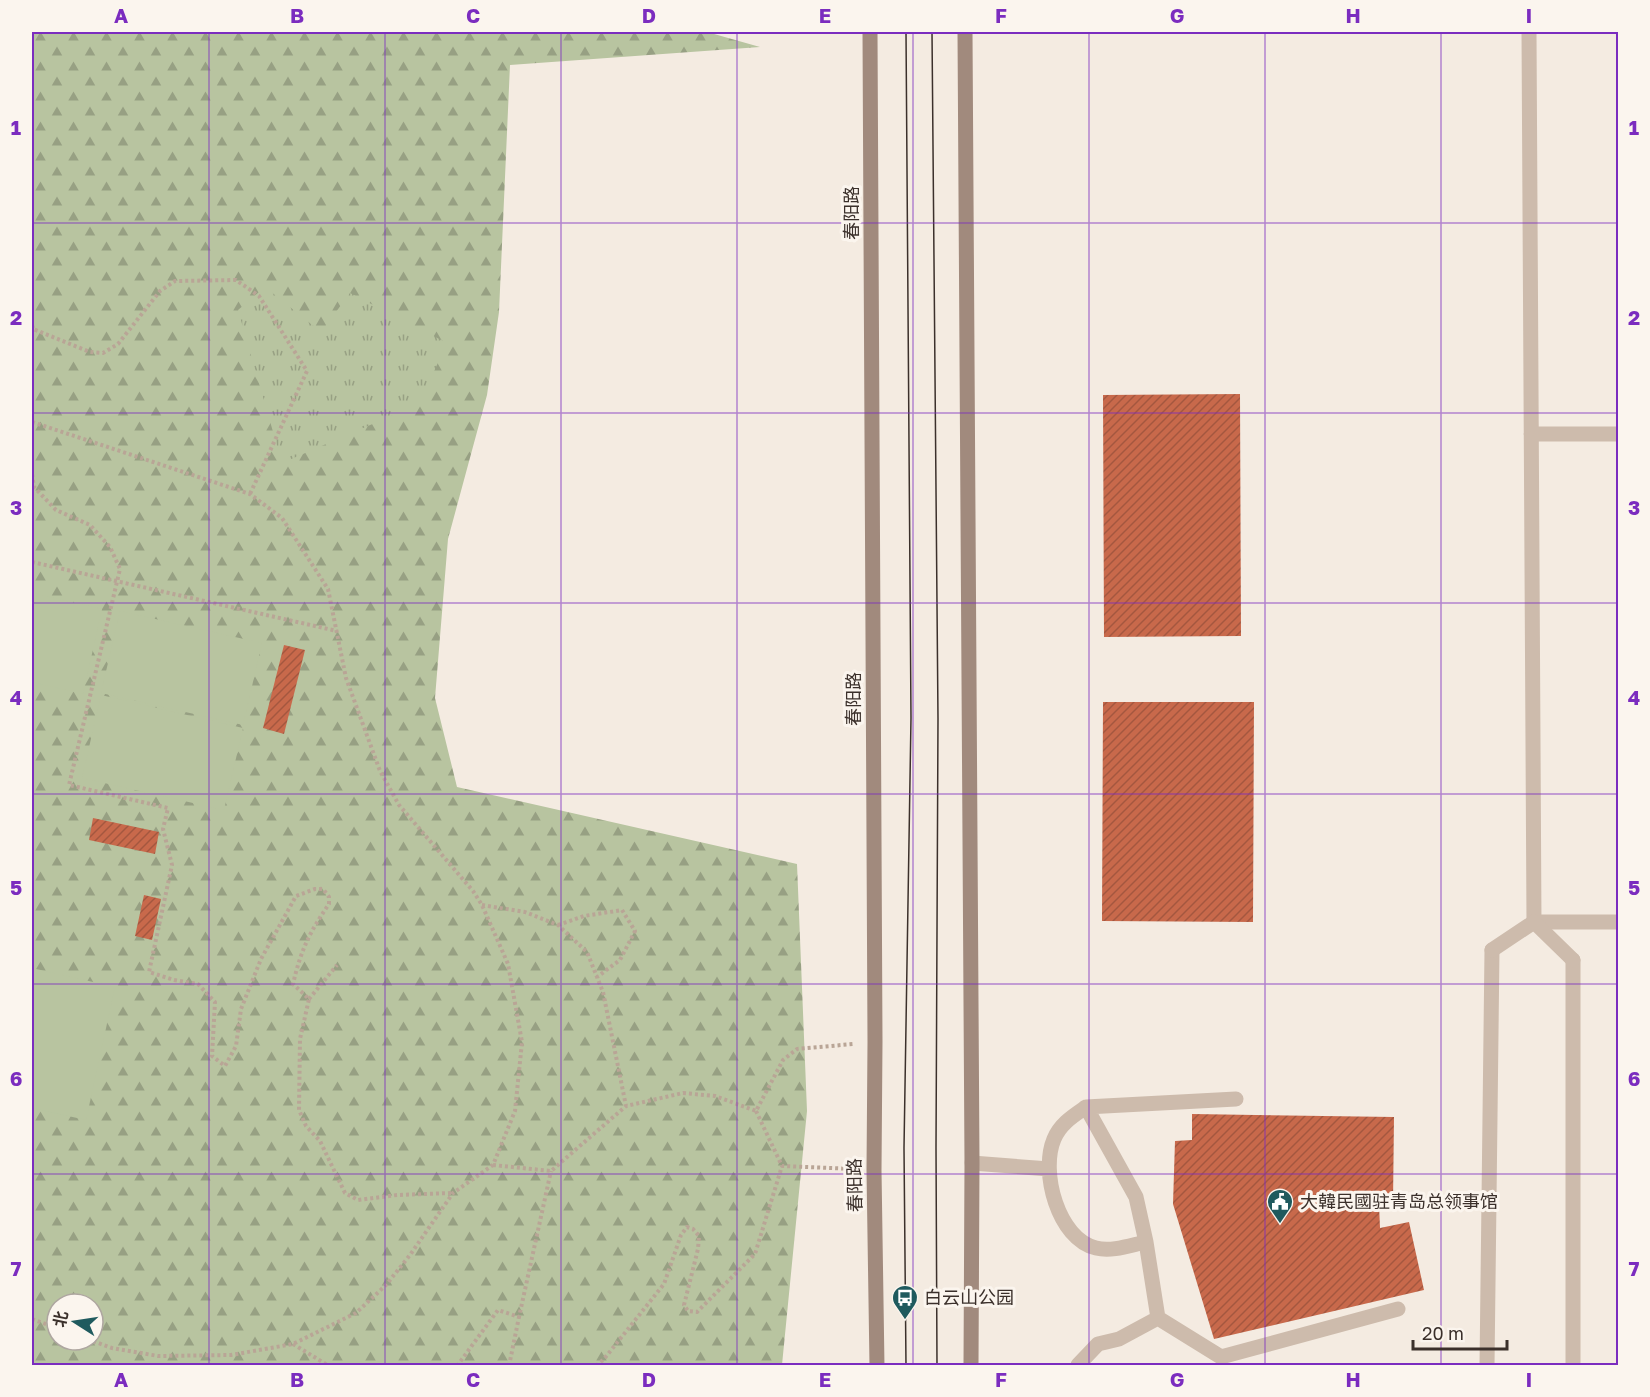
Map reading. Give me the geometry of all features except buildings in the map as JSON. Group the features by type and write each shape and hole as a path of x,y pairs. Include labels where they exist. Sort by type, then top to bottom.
{"main road":[{"name":"春阳路","path":"870,32 874,1170 877,1365"},
{"path":"965,32 975,1362"}],"street":[{"path":"1529,32 1534,922 1573,960 1573,1365"},
{"path":"1531,434 1618,434"},
{"path":"1487,1365 1492,950 1534,922 1618,922"},
{"path":"1146,1242 1112,1249 1096,1248 1081,1241 1068,1229 1060,1214 1048,1169 1053,1140 1059,1128 1086,1107 1236,1099"},
{"path":"1086,1107 1136,1197 1158,1318 1221,1357 1398,1309"},
{"path":"972,1163 1048,1169"},
{"path":"1078,1365 1098,1344 1119,1339 1158,1318"}],"path":[{"path":"32,328 90,352 103,353 118,344 160,291 175,281 236,279 259,296 307,371 250,494"},
{"path":"32,423 250,494 282,518 328,590 346,678 380,771 399,805 473,891 482,905 508,964 522,1042 515,1111 493,1165 453,1193 386,1286 356,1313 292,1344 231,1355 158,1356 105,1345"},
{"path":"32,474 34,487 56,510 90,525 110,547 120,569 69,785 168,808 163,828 172,865 149,972 174,980 198,984 214,1002 212,1056 225,1066 236,1046 241,1009 257,969 296,896 315,889 323,889 329,897 329,904 311,930 299,957 293,984 309,999"},
{"path":"32,562 337,631"},
{"path":"482,905 525,912 558,925 586,952 603,992 626,1106"},
{"path":"558,925 584,916 622,910 635,931 620,960 597,977"},
{"path":"337,965 309,999 300,1039 299,1110 306,1126 320,1142 345,1193 358,1200 398,1195 453,1193"},
{"path":"756,1111 783,1060 797,1049 875,1042"},
{"path":"509,1365 551,1171 626,1106 683,1093 716,1096 756,1111 782,1166 755,1254 697,1312 688,1311 684,1305 698,1250 699,1236 693,1229 687,1227 681,1235 664,1284 597,1365"},
{"path":"493,1165 551,1171"},
{"path":"782,1166 874,1170"},
{"path":"458,1365 498,1310 519,1317"},
{"path":"292,1344 329,1365"}],"green space":[{"path":"32,32 707,32 760,47 510,65 499,312 487,395 448,539 435,698 457,787 797,864 807,1111 782,1365 32,1365"},
{"path":"265,287 321,332 350,293 447,343 419,404 282,463 238,310"},
{"path":"32,593 102,609 83,694 32,682"},
{"path":"120,611 262,643 243,725 101,693"},
{"path":"101,695 243,728 224,810 82,778"},
{"path":"32,968 115,987 86,1120 32,1108"}],"tram line":[{"path":"906,32 911,718 904,1148 906,1366"},
{"path":"932,32 938,718 937,1366"}],"place":[{"name":"大韓民國驻青岛总领事馆","path":"1280,1225"},
{"name":"白云山公园","path":"905,1321"}]}
